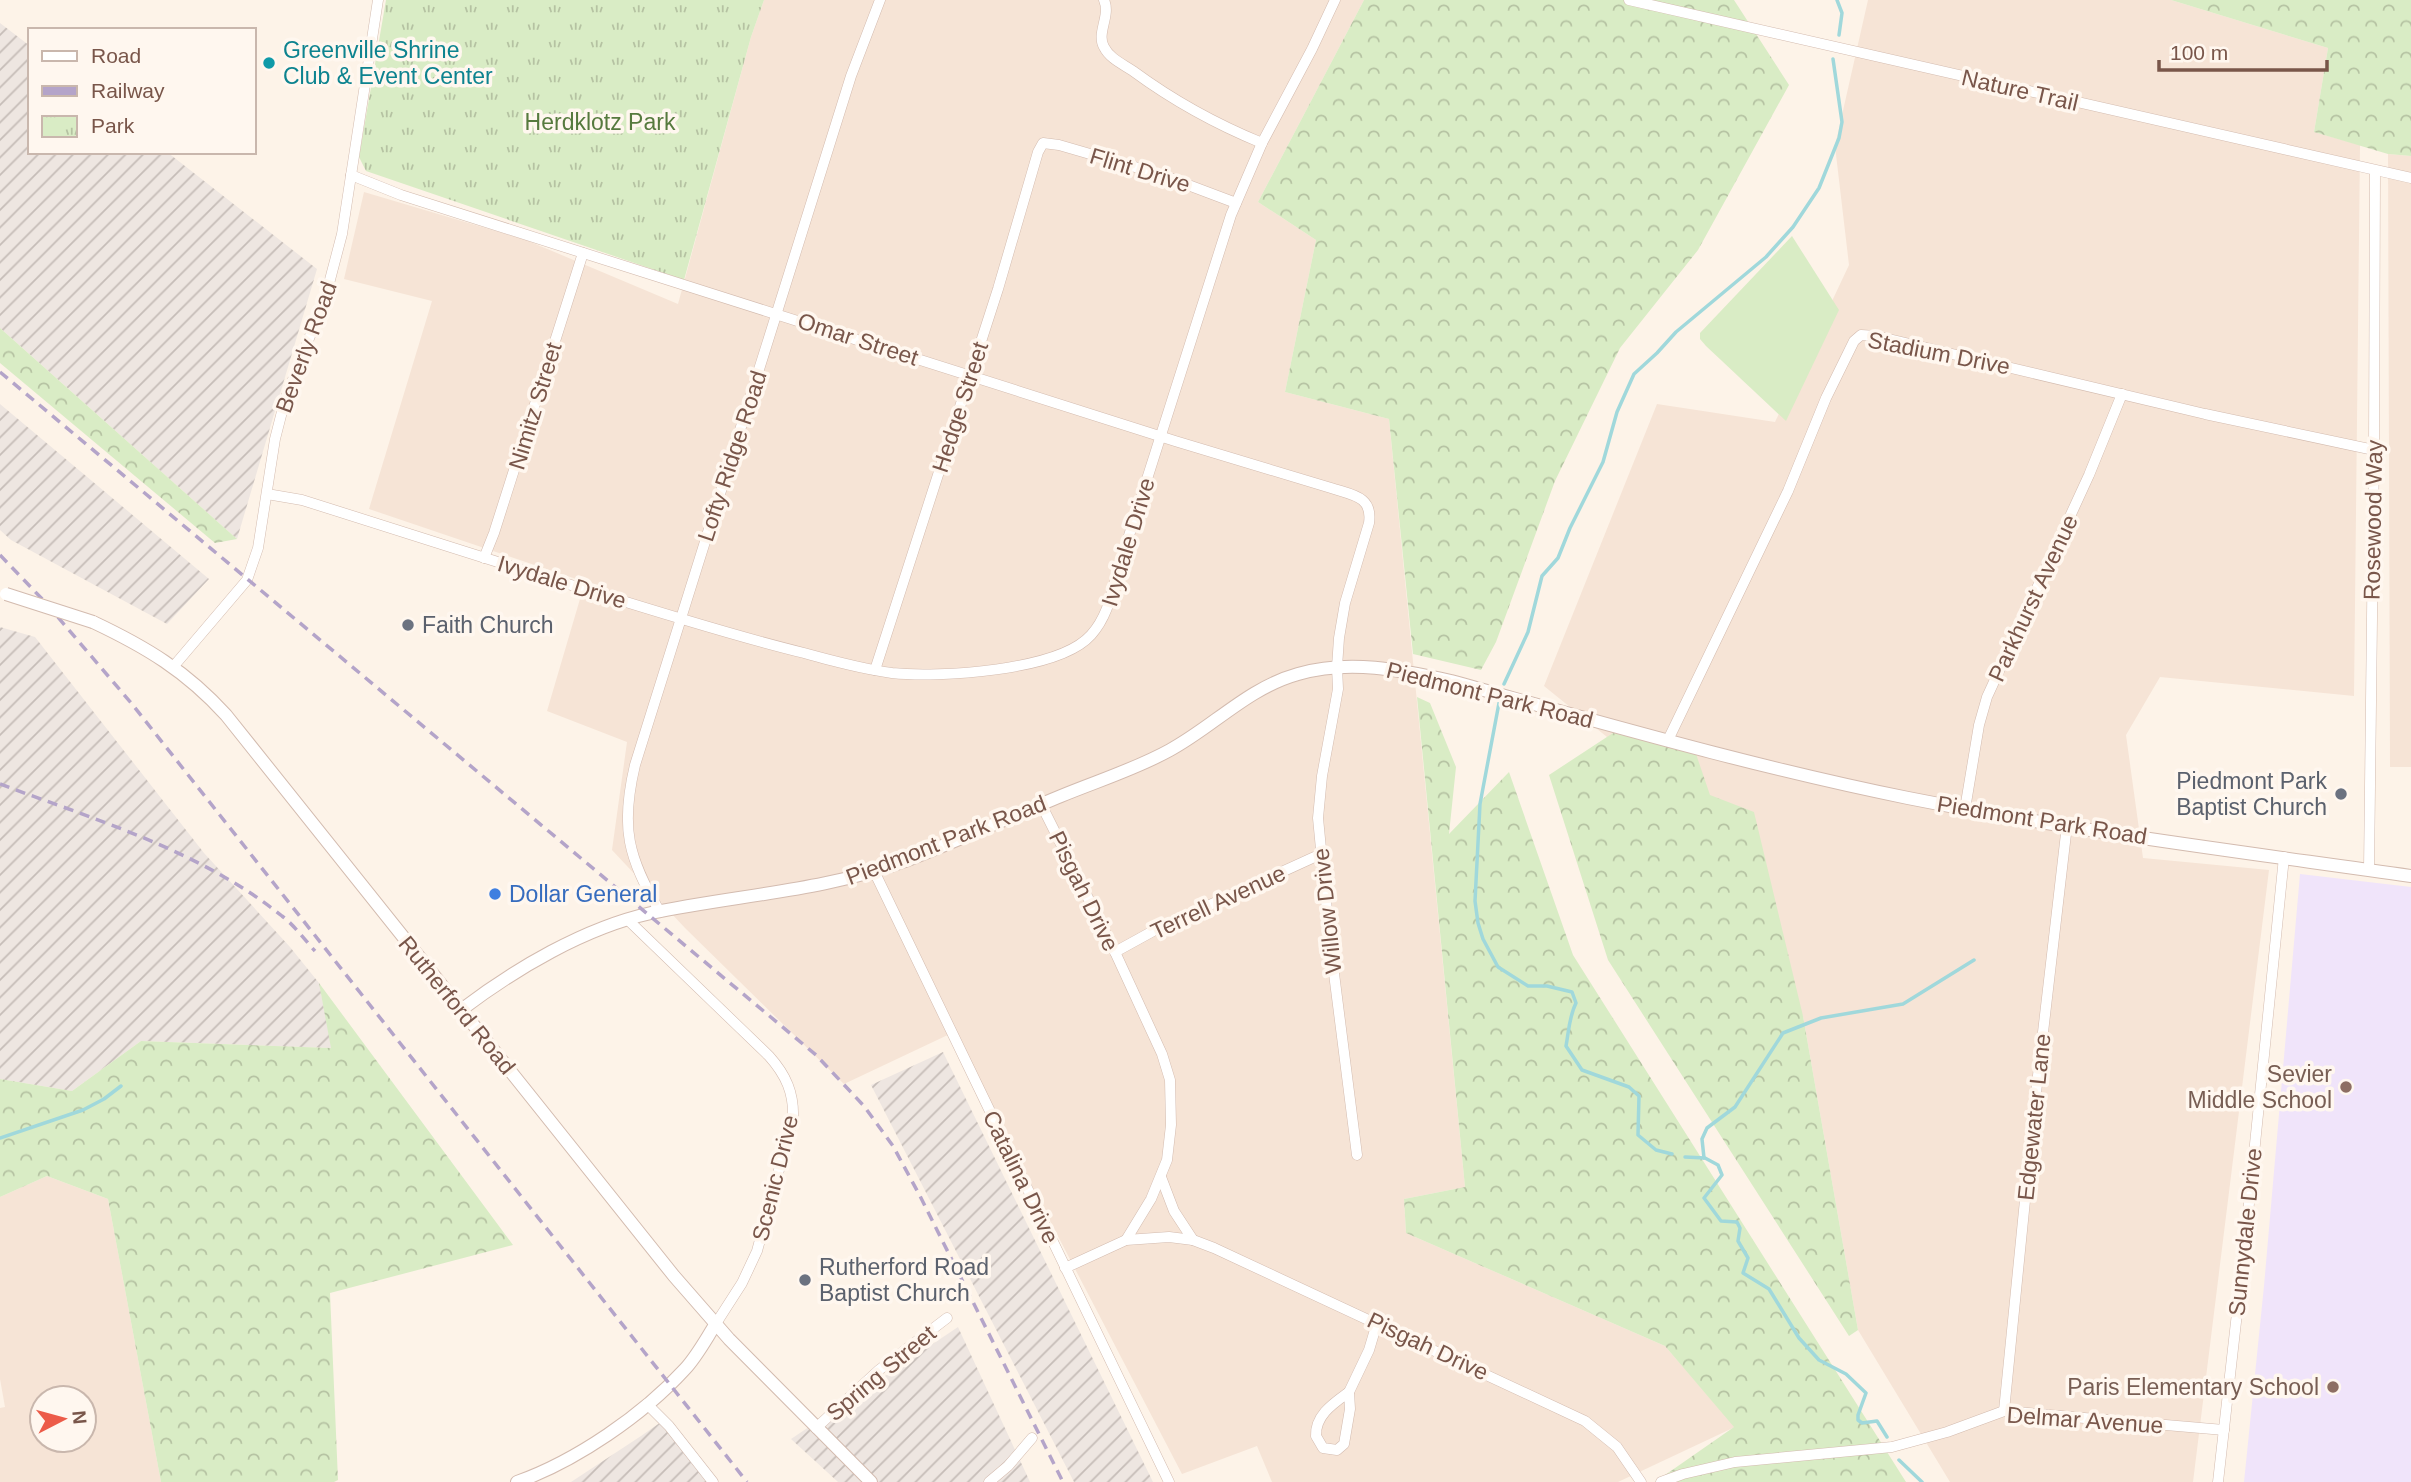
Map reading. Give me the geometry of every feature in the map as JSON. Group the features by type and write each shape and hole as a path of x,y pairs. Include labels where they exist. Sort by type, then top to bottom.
{"street":[{"name":"Beverly Road","path":"173,667 247,580 258,548 275,439 285,400 335,266 378,0"},
{"name":"Lofty Ridge Road","path":"660,912 645,888 633,858 627,824 627,806 635,765 851,76 880,0"},
{"path":"1104,0 1107,7 1101,41 1106,51 1117,61 1186,105 1262,143"},
{"name":"Ivydale Drive","path":"267,494 302,500 681,619 875,670 946,673 1024,665 1054,656 1090,637 1106,613 1236,203 1262,143 1335,0"},
{"name":"Nature Trail","path":"1629,0 2411,178"},
{"name":"Flint Drive","path":"1043,143 1059,145 1159,174 1236,203"},
{"name":"Hedge Street","path":"875,670 1043,143"},
{"name":"Rosewood Way","path":"2368,870 2375,171"},
{"name":"Omar Street","path":"351,175 401,195 1331,488 1366,502"},
{"name":"Nimitz Street","path":"484,558 495,534 583,253"},
{"name":"Stadium Drive","path":"1668,740 1788,491 1826,398 1857,337 1866,334 1876,336 2374,450"},
{"name":"Parkhurst Avenue","path":"1965,808 1979,725 1987,697 2089,475 2122,394"},
{"name":"Willow Drive","path":"1357,1155 1318,818 1322,776 1338,689 1339,638 1345,603 1369,523 1370,513 1366,502"},
{"name":"Rutherford Road","path":"3,594 93,622 139,644 196,685 226,715 715,1325 871,1482"},
{"name":"Piedmont Park Road","path":"461,1010 559,948 593,932 660,912 832,883 907,860 1169,751 1244,698 1270,684 1300,673 1337,667 1406,671 1451,681 1746,762 1965,808 2411,876"},
{"name":"Pisgah Drive","path":"1041,804 1115,952 1162,1054 1170,1080 1171,1125 1167,1160 1161,1177 1126,1240"},
{"name":"Edgewater Lane","path":"2004,1410 2035,1100 2067,825"},
{"name":"Terrell Avenue","path":"1115,952 1167,924 1321,854"},
{"name":"Sunnydale Drive","path":"2218,1482 2284,857"},
{"name":"Catalina Drive","path":"874,871 1169,1482"},
{"name":"Scenic Drive","path":"628,920 769,1056 784,1076 793,1097 793,1118 757,1251 742,1283 715,1325"},
{"path":"1161,1177 1174,1211 1193,1240"},
{"name":"Pisgah Drive","path":"1065,1268 1126,1240 1169,1237 1193,1240 1585,1421 1617,1447 1641,1482"},
{"name":"Spring Street","path":"816,1428 879,1370 947,1318"},
{"path":"1349,1392 1319,1419 1316,1436 1323,1448 1337,1450 1344,1444 1350,1409 1349,1392 1369,1350 1377,1323"},
{"path":"517,1482 543,1477 647,1404 687,1367 715,1325"},
{"path":"647,1404 669,1426 713,1482"},
{"name":"Delmar Avenue","path":"1661,1482 1735,1462 1892,1447 1947,1432 2004,1410 2224,1430"},
{"path":"989,1482 1009,1466 1032,1438"}],"shaded area":[{"path":"764,0 1364,0 1258,202 1316,240 1285,392 1389,419 1465,1187 1404,1199 1406,1233 1665,1346 1735,1427 1618,1482 1272,1482 1257,1446 1182,1474 952,1033 844,1084 685,928 612,850 627,742 547,711 585,582 369,509 432,301 344,279 364,192 526,240 678,304 751,37"},
{"path":"1868,0 2171,0 2328,48 2314,132 2360,145 2354,696 2160,677 2126,735 2143,858 2269,870 2193,1482 1950,1482 1858,1330 1803,1016 1649,771 1544,686 1657,404 1775,422 1849,265 1835,146"},
{"path":"0,23 28,44 28,154 170,154 317,269 237,539 0,328"},
{"path":"2388,154 2411,156 2411,767 2390,767"},
{"path":"0,404 209,579 167,624 11,540 0,530"},
{"path":"0,627 35,637 204,853 290,947 319,983 332,1048 141,1041 72,1091 0,1079"},
{"name":"Sevier Middle School","path":"2300,874 2411,887 2411,1482 2244,1482"},
{"path":"943,1052 1153,1482 1074,1482 871,1085"},
{"path":"47,1176 108,1199 161,1482 0,1482 0,1408 5,1407 0,1379 0,1197"},
{"path":"958,1327 1030,1482 838,1482 791,1439"},
{"path":"661,1422 709,1482 571,1482 641,1436"}],"green space":[{"name":"Herdklotz Park","path":"386,0 764,0 751,37 684,280 366,171 359,157"},
{"path":"1364,0 1734,0 1789,85 1698,250 1620,348 1555,481 1496,642 1481,670 1413,654 1389,419 1285,392 1316,240 1258,202"},
{"path":"2171,0 2411,0 2411,156 2388,154 2314,132 2328,48"},
{"path":"1792,236 1839,310 1786,421 1706,346 1700,339 1700,333"},
{"path":"0,328 237,539 215,543 0,363"},
{"path":"1417,697 1430,703 1456,767 1449,834 1509,772 1573,955 1906,1482 1655,1482 1734,1427 1665,1346 1406,1233 1404,1199 1465,1187"},
{"path":"1613,733 1695,751 1710,795 1754,812 1803,1016 1858,1330 1849,1336 1608,960 1549,775"},
{"path":"319,983 513,1245 330,1293 338,1480 161,1482 108,1199 47,1176 0,1197 0,1079 72,1091 141,1041 331,1048"}],"waterway":[{"path":"1837,0 1842,13 1839,35"},
{"path":"1504,684 1528,632 1542,576 1558,558 1603,462 1617,412 1634,374 1676,332 1766,257 1793,227 1819,188 1839,138 1842,122 1833,59"},
{"path":"1499,703 1480,804 1475,901 1483,939 1498,967 1528,986 1547,986 1572,992 1576,1003 1566,1046 1582,1070 1629,1087 1639,1096 1638,1135 1656,1150 1672,1154"},
{"path":"1704,1158 1702,1139 1707,1128 1735,1107 1783,1033 1821,1018 1903,1004 1974,960"},
{"path":"0,1138 83,1110 121,1086"},
{"path":"1685,1157 1705,1158 1718,1165 1722,1175 1704,1198 1721,1221 1737,1222 1740,1228 1738,1241 1748,1258 1743,1273 1769,1289 1799,1338 1819,1360 1846,1374 1866,1393 1858,1420 1862,1423 1877,1421 1887,1437"},
{"path":"1899,1460 1922,1482"}],"railway":[{"path":"0,372 816,1055 864,1106 893,1146 1063,1482"},
{"path":"0,555 45,602 132,704 747,1482"},
{"path":"0,784 147,839 217,873 282,916 315,951"}],"place":[{"name":"Greenville Shrine Club & Event Center","path":"269,63"},
{"name":"Faith Church","path":"408,625"},
{"name":"Piedmont Park Baptist Church","path":"2341,794"},
{"name":"Dollar General","path":"495,894"},
{"name":"Sevier Middle School","path":"2346,1087"},
{"name":"Rutherford Road Baptist Church","path":"805,1280"},
{"name":"Paris Elementary School","path":"2333,1387"}]}
